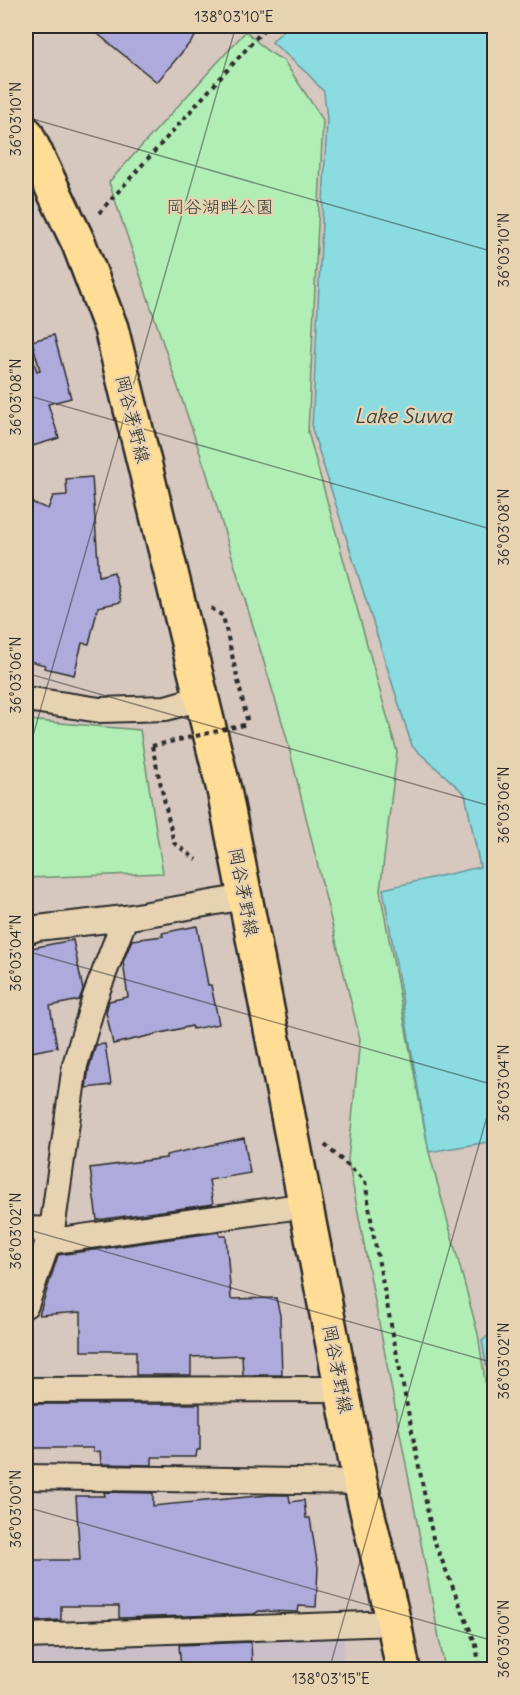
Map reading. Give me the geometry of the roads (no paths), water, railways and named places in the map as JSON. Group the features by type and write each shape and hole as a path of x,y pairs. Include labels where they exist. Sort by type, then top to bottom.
{"main road":[{"name":"岡谷茅野線","path":"26,133 79,244 111,328 224,790 360,1482 403,1670"}],"street":[{"path":"26,699 100,710 166,708 201,698"},
{"path":"26,932 37,928 124,918 245,897"},
{"path":"26,1305 50,1236 75,1065 94,997 124,918"},
{"path":"26,1229 50,1236 307,1205"},
{"path":"26,1390 342,1389"},
{"path":"26,1477 360,1482"},
{"path":"26,1636 394,1623"}],"water":[{"name":"Lake Suwa","path":"287,26 494,26 494,1141 429,1152 383,889 480,867 465,794 412,746 312,429 327,119 324,92 309,75 272,42"},
{"path":"494,1330 494,1411 482,1341"}],"park label":[{"name":"岡谷湖畔公園","path":"220,206"}]}
